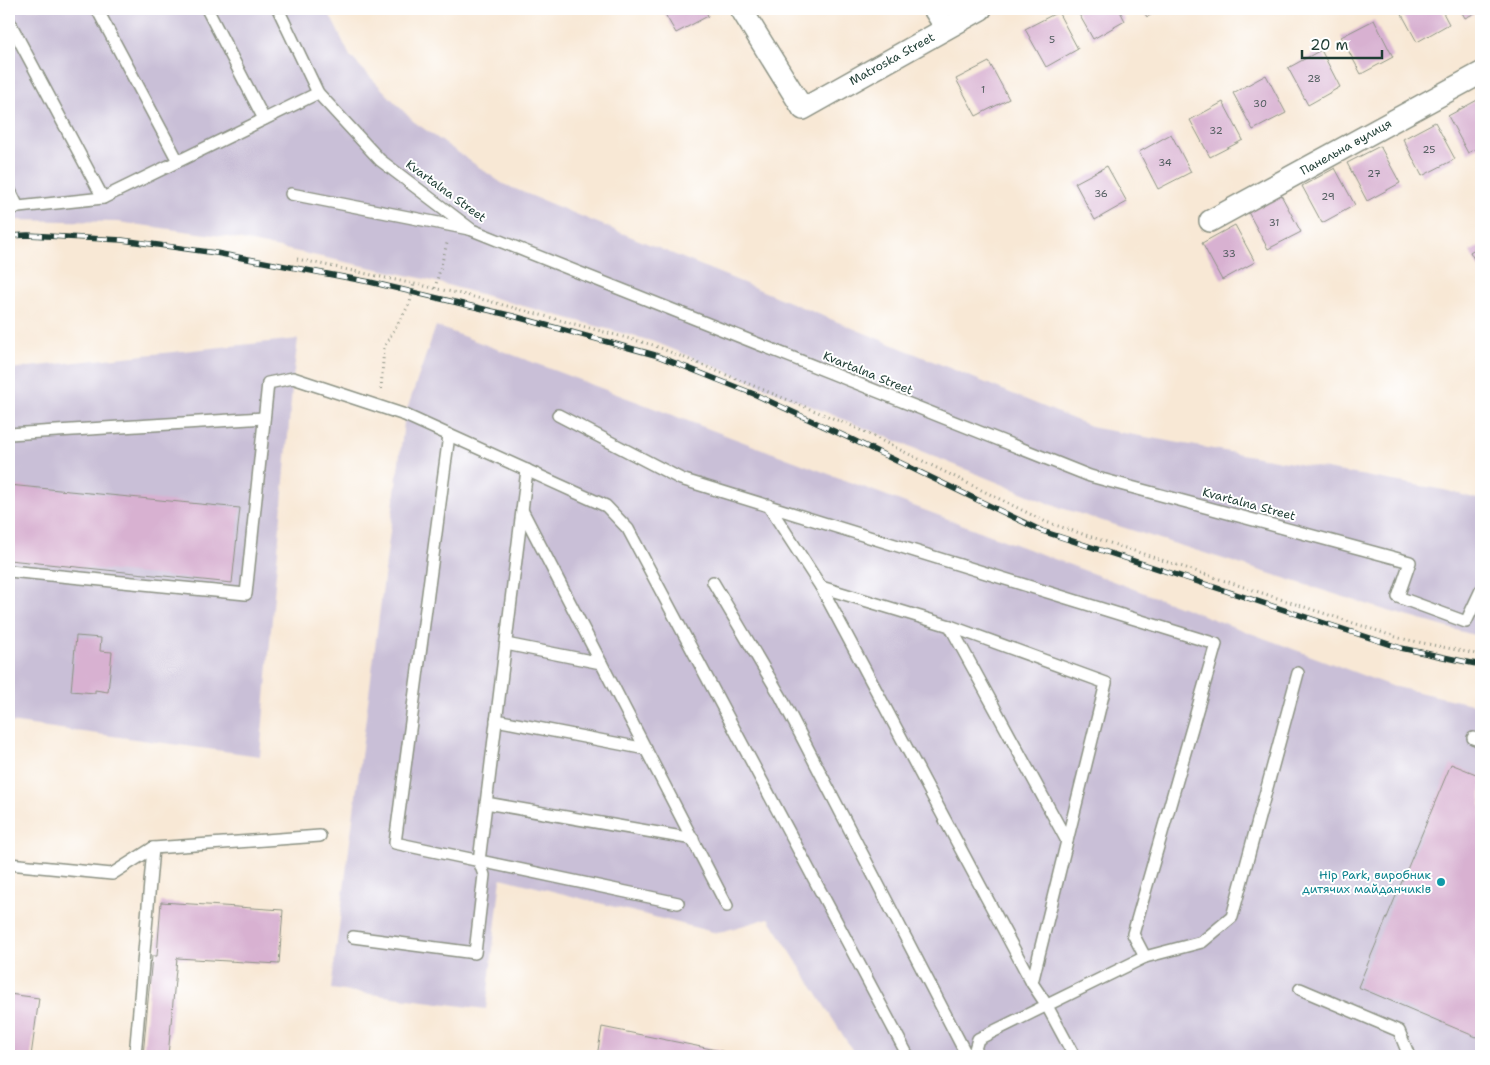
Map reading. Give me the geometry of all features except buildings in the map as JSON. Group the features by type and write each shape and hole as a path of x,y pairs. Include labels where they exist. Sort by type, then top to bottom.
{"street":[{"name":"Matroska Street","path":"741,9 804,109 981,9"},
{"path":"934,9 946,28"},
{"name":"Панельна вулиця","path":"1210,221 1481,73"}],"lane":[{"path":"97,9 178,161"},
{"path":"207,9 264,119"},
{"name":"Kvartalna Street","path":"278,9 318,93 380,160 472,230 1090,476 1410,562 1398,597 1466,622 1481,590"},
{"path":"9,21 103,198"},
{"path":"9,189 13,208 103,198 318,93"},
{"path":"291,194 472,230"},
{"path":"9,571 246,594 268,383 293,378 405,415 606,506 628,529 908,1056"},
{"path":"558,414 681,479 1216,644 1133,934 1145,957"},
{"path":"9,434 264,418"},
{"path":"449,435 395,843 678,903"},
{"path":"353,937 475,953 484,875 479,861 527,470"},
{"path":"768,506 821,587 1032,984 1046,1004 1074,1056"},
{"path":"522,510 727,906"},
{"path":"712,582 781,697 968,1056"},
{"path":"821,587 950,626 1106,683 1032,984"},
{"path":"950,626 1067,841"},
{"path":"506,644 601,663"},
{"path":"973,1056 978,1038 1145,957 1202,942 1232,917 1298,673"},
{"path":"496,720 646,749"},
{"path":"486,803 693,839"},
{"path":"9,864 112,874 153,848 320,836"},
{"path":"135,1056 153,848"},
{"path":"1300,989 1399,1031 1409,1056"}],"path":[{"path":"435,288 452,226"},
{"path":"298,259 466,295 653,345 852,426 1046,522 1399,638 1481,655"},
{"path":"379,407 384,347 410,303 414,283"}],"shaded area":[{"path":"9,9 327,9 350,56 413,121 503,184 1095,428 1444,490 1481,500 1481,637 1385,610 1055,506 655,342 425,279 228,237 118,222 9,220"},
{"path":"436,326 1391,686 1481,706 1481,1056 856,1056 769,918 717,933 501,878 486,1009 331,989 405,415"},
{"path":"298,339 260,756 9,722 9,369"}],"railway":[{"path":"9,236 28,235 122,240 216,253 370,282 513,316 655,355 754,394 1042,531 1401,648 1481,665"}],"place":[{"name":"Hip Park, виробник дитячих майданчиків","path":"1441,882"}]}
